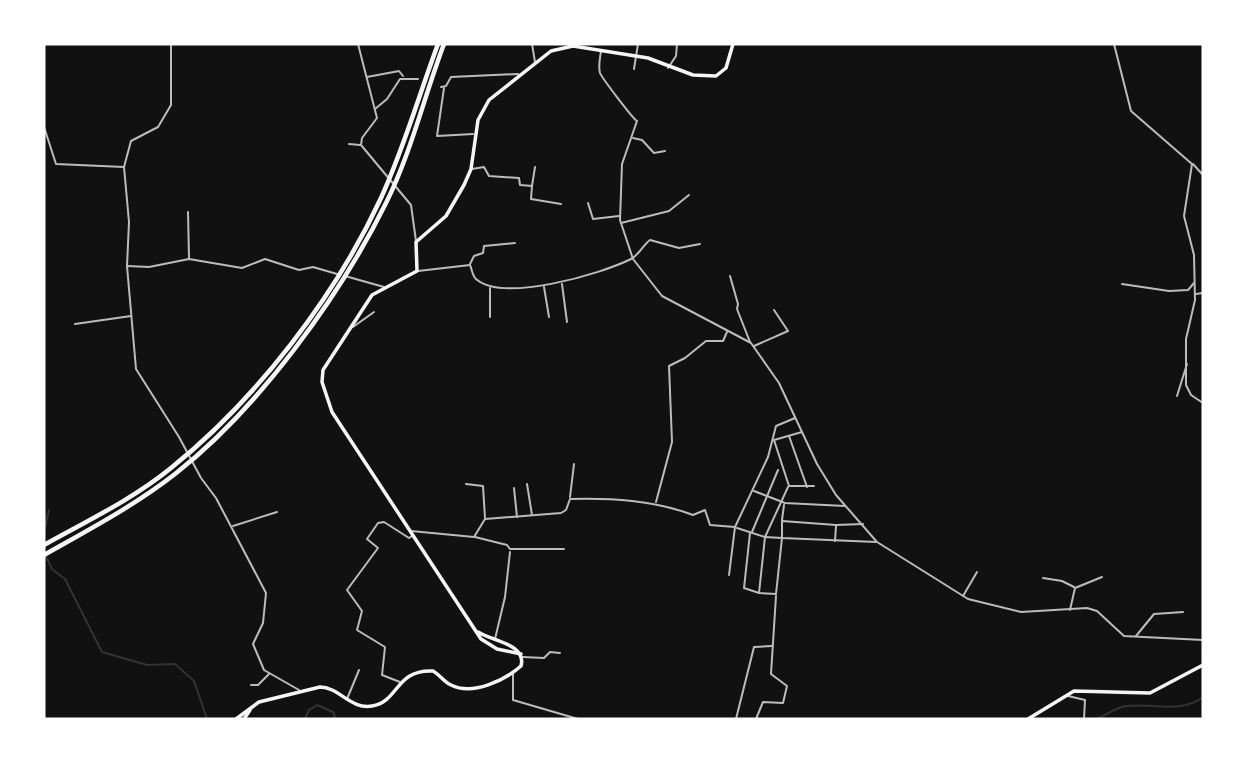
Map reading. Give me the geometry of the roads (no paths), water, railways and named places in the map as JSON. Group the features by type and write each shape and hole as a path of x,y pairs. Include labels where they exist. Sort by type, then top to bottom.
{"highway":[{"path":"44,545 108,509 170,469 203,440 266,371 316,310 380,200 406,139 438,44"},
{"path":"44,555 114,515 176,474 209,444 287,357 322,312 387,202 412,139 444,44"}],"main road":[{"path":"522,655 490,646 476,631 331,412 322,382 324,367 372,295 416,271 416,242 447,214 471,169 479,116 489,100 520,74 563,47 636,56 703,77 720,75 726,68 733,44"},
{"path":"476,631 522,655"},
{"path":"236,719 258,702 326,687 346,700 364,706 378,705 412,673 433,671 449,684 469,688 491,684 521,666 522,655"},
{"path":"1028,719 1065,695 1084,690 1150,693 1203,665"},
{"path":"244,719 250,708"}],"street":[{"path":"171,44 171,105 158,127 131,141 124,167 129,222 127,266 136,369 232,527 266,593 263,623 253,644 261,667 304,692"},
{"path":"358,44 376,121 362,138 361,145 411,205 416,242"},
{"path":"532,44 535,63"},
{"path":"634,69 638,44"},
{"path":"668,68 676,56 677,44"},
{"path":"1114,44 1131,111 1203,175"},
{"path":"601,51 600,72 604,80 614,89 626,113 637,121 622,164 620,216 632,259 663,296 752,345 788,331 774,310"},
{"path":"366,77 399,71 403,78"},
{"path":"475,134 437,136 442,88 452,77 520,74"},
{"path":"403,78 418,79"},
{"path":"374,109 387,99 403,78"},
{"path":"44,127 56,164 124,167"},
{"path":"632,138 642,140 654,153 665,151"},
{"path":"349,144 361,145"},
{"path":"1192,164 1184,216 1195,255 1195,294 1186,339 1187,388 1191,395 1203,403"},
{"path":"471,169 484,167 489,176 519,178 520,185 532,186"},
{"path":"536,167 531,199 561,204"},
{"path":"620,223 668,211 689,195"},
{"path":"587,203 594,220 620,216"},
{"path":"188,212 189,259"},
{"path":"515,243 484,246 483,253 474,256 470,265 475,278 491,287 516,288 562,283 632,259 650,240 679,248 700,244"},
{"path":"127,266 149,267 189,259 237,268 265,258 299,270 313,267 388,287"},
{"path":"416,271 470,265"},
{"path":"730,276 737,309 752,345 779,383 817,464 846,506 877,542 962,597 1021,612 1094,610 1117,632 1135,637 1203,640"},
{"path":"1122,284 1181,291 1188,290 1194,282"},
{"path":"368,283 372,295"},
{"path":"562,283 567,322"},
{"path":"544,285 549,317"},
{"path":"490,317 491,287"},
{"path":"1195,294 1203,293"},
{"path":"352,326 355,327 374,312"},
{"path":"75,324 132,316"},
{"path":"655,503 672,442 669,366 685,358 706,341 723,341 727,332"},
{"path":"1177,396 1188,363"},
{"path":"729,575 736,528 774,440 779,422 795,418"},
{"path":"774,440 803,431"},
{"path":"789,435 808,488"},
{"path":"760,593 765,537 789,486 774,440"},
{"path":"485,519 564,512 570,499 574,464"},
{"path":"776,594 744,588 751,533 778,470"},
{"path":"466,484 483,486 485,519 474,537"},
{"path":"527,484 532,516"},
{"path":"789,486 814,486"},
{"path":"514,488 517,518"},
{"path":"753,491 783,502 846,506"},
{"path":"570,499 655,503 693,515 705,510 710,525 736,528 765,537 877,542"},
{"path":"757,719 764,702 783,702 787,695 787,686 772,676 783,502"},
{"path":"232,527 277,512"},
{"path":"782,521 863,524"},
{"path":"400,682 382,675 385,647 358,631 362,611 347,590 378,548 367,539 378,523 384,522 410,538 412,536"},
{"path":"835,541 836,525"},
{"path":"409,531 474,537 507,545 510,550 505,597 495,640"},
{"path":"510,550 564,549"},
{"path":"962,597 977,572"},
{"path":"1043,578 1062,581 1075,587 1102,577"},
{"path":"1070,611 1075,587"},
{"path":"1135,637 1146,620 1154,614 1183,612"},
{"path":"736,719 754,647 773,646"},
{"path":"522,655 544,658 550,652 560,653"},
{"path":"346,700 359,670"},
{"path":"251,685 258,685 270,673"},
{"path":"513,673 513,700 578,719"},
{"path":"1065,695 1085,700 1084,719"}],"waterway":[{"path":"44,532 49,510"},
{"path":"44,552 52,569 65,579 102,652 147,665 175,664 194,681 207,719"},
{"path":"1096,719 1123,707 1176,707 1203,697"},
{"path":"305,719 309,710 317,705 333,712 336,719"}]}
